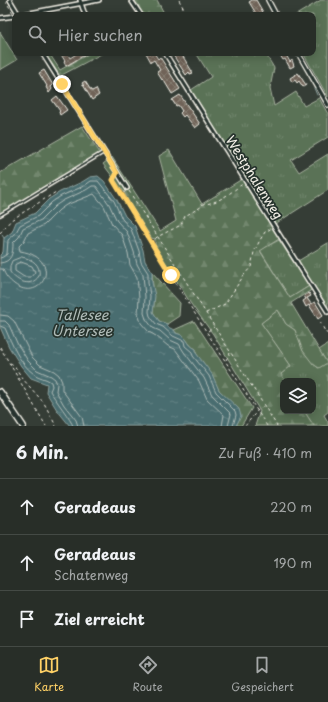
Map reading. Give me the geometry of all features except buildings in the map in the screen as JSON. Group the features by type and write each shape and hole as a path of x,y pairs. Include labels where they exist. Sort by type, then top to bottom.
{"highway":[{"path":"0,392 22,426"}],"street":[{"path":"10,0 17,12"},
{"path":"46,12 81,2 99,0"},
{"path":"131,0 139,12"},
{"path":"268,0 274,12"},
{"path":"81,2 84,12"},
{"path":"0,18 12,16"},
{"path":"44,56 127,188"},
{"name":"Westphalenweg","path":"167,56 328,312"},
{"path":"300,56 328,105"}],"lane":[{"path":"0,215 104,152"}],"path":[{"path":"5,0 12,12"},
{"path":"179,0 185,12"},
{"path":"117,173 113,180 122,197 267,426"},
{"path":"151,243 157,237 181,225 186,216 201,207 203,204 212,204 222,199 246,182"},
{"path":"122,197 127,188 278,426"},
{"path":"0,233 11,220 56,192"},
{"path":"206,313 225,304 244,275 251,268 254,252 265,232 274,227"},
{"path":"320,322 326,333 328,333"},
{"path":"207,331 215,327"},
{"path":"0,347 46,426"},
{"path":"226,360 231,352"},
{"path":"9,362 14,365 22,378 40,398 56,426"},
{"path":"245,426 258,410 265,406"}],"green space":[{"path":"134,0 157,0 163,12 141,12"},
{"path":"321,0 328,0 328,97 305,56 316,56 316,12 301,12"},
{"path":"0,32 12,52 12,56 15,56 17,60 0,70"},
{"path":"47,56 51,56 60,70 85,56 97,56 60,76"},
{"path":"198,56 267,56 274,68 270,88 274,106 296,92 304,106 319,98 328,114 328,137 291,160 299,172 328,154 328,190 275,224 191,90 211,77"},
{"path":"82,126 100,153 0,214 0,173"},
{"path":"169,150 202,204 242,179 279,239 260,251 290,298 311,285 313,289 291,303 327,363 319,368 313,364 303,351 295,330 286,324 278,310 261,323 291,366 281,374 283,378 280,378 280,414 306,414 314,426 255,426 260,411 213,334 191,304 155,246 155,239 151,238 129,203 124,192 103,164 112,157 160,231 176,221 159,156"},
{"path":"279,240 309,286 290,298 260,250"},
{"path":"328,243 328,309 298,261"},
{"path":"152,272 180,303 179,316 167,324 159,321 153,312 154,297"},
{"path":"278,310 286,324 295,330 303,351 318,368 327,363 319,350 328,344 328,412 324,415 328,422 328,426 314,426 306,414 316,414 316,378 283,378 281,374 291,366 261,323"},
{"path":"194,321 252,408 241,426 236,425 241,416 219,390 196,353 196,349 190,345 183,336 176,333 174,330"}],"water":[{"name":"Tallesee Untersee","path":"98,176 104,181 117,200 125,216 135,226 145,261 152,272 152,282 155,296 153,312 159,321 167,324 168,327 176,333 183,336 190,345 196,349 196,353 212,374 219,390 239,409 241,416 236,426 70,426 57,410 46,392 47,384 31,378 21,366 9,347 0,327 0,255 3,252 4,238 12,232 16,222 35,213 49,199 90,177"}],"waterway":[{"path":"314,88 317,95"}],"route":[{"path":"62,84 117,173 113,180 122,197 128,204 171,275"}]}
